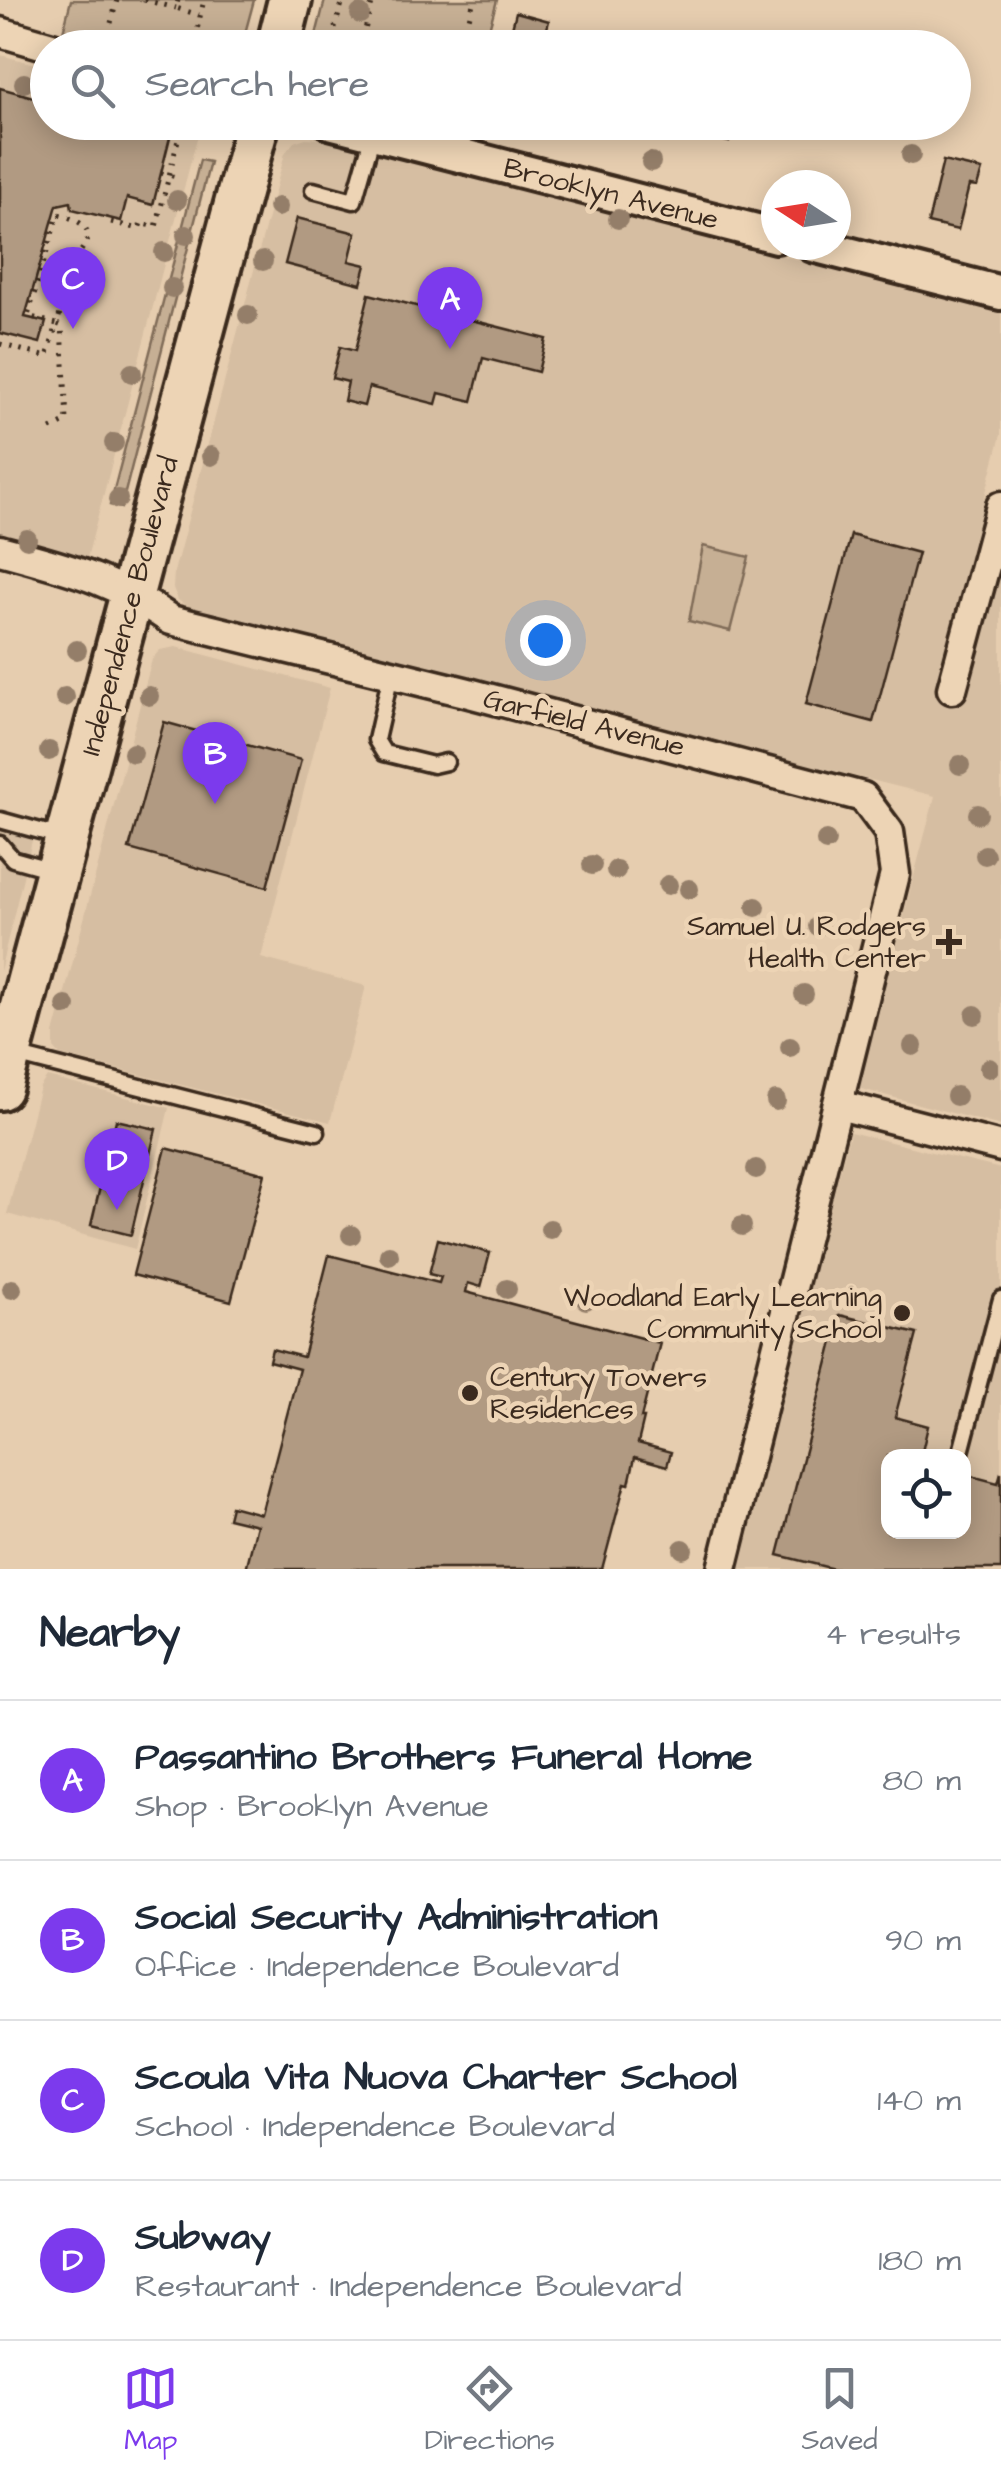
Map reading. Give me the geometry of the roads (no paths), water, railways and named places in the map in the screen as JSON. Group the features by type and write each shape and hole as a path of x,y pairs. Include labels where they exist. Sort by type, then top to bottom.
{"main road":[{"path":"282,30 290,0"},
{"name":"Independence Boulevard","path":"2,1079 19,991 63,855 253,140"}],"street":[{"path":"0,32 30,41"},
{"name":"Brooklyn Avenue","path":"398,140 761,232"},
{"path":"851,255 1001,293"},
{"path":"952,689 1001,506"},
{"name":"Garfield Avenue","path":"0,550 88,574 133,594 171,620 863,797 888,832 895,874 722,1569"},
{"path":"839,1105 1001,1147"}],"lane":[{"path":"313,190 354,201 372,140"},
{"path":"391,674 376,740 384,753 433,765 446,762"},
{"path":"0,820 63,855"},
{"path":"0,844 13,859 63,855"},
{"path":"2,1079 317,1132"},
{"path":"962,1449 1001,1299"}],"place":[{"name":"Scoula Vita Nuova Charter School","path":"73,329"},
{"name":"Passantino Brothers Funeral Home","path":"450,349"},
{"name":"Social Security Administration","path":"215,804"},
{"name":"Samuel U. Rodgers Health Center","path":"949,942"},
{"name":"Subway","path":"117,1210"},
{"name":"Woodland Early Learning Community School","path":"902,1313"},
{"name":"Century Towers Residences","path":"470,1393"}]}
